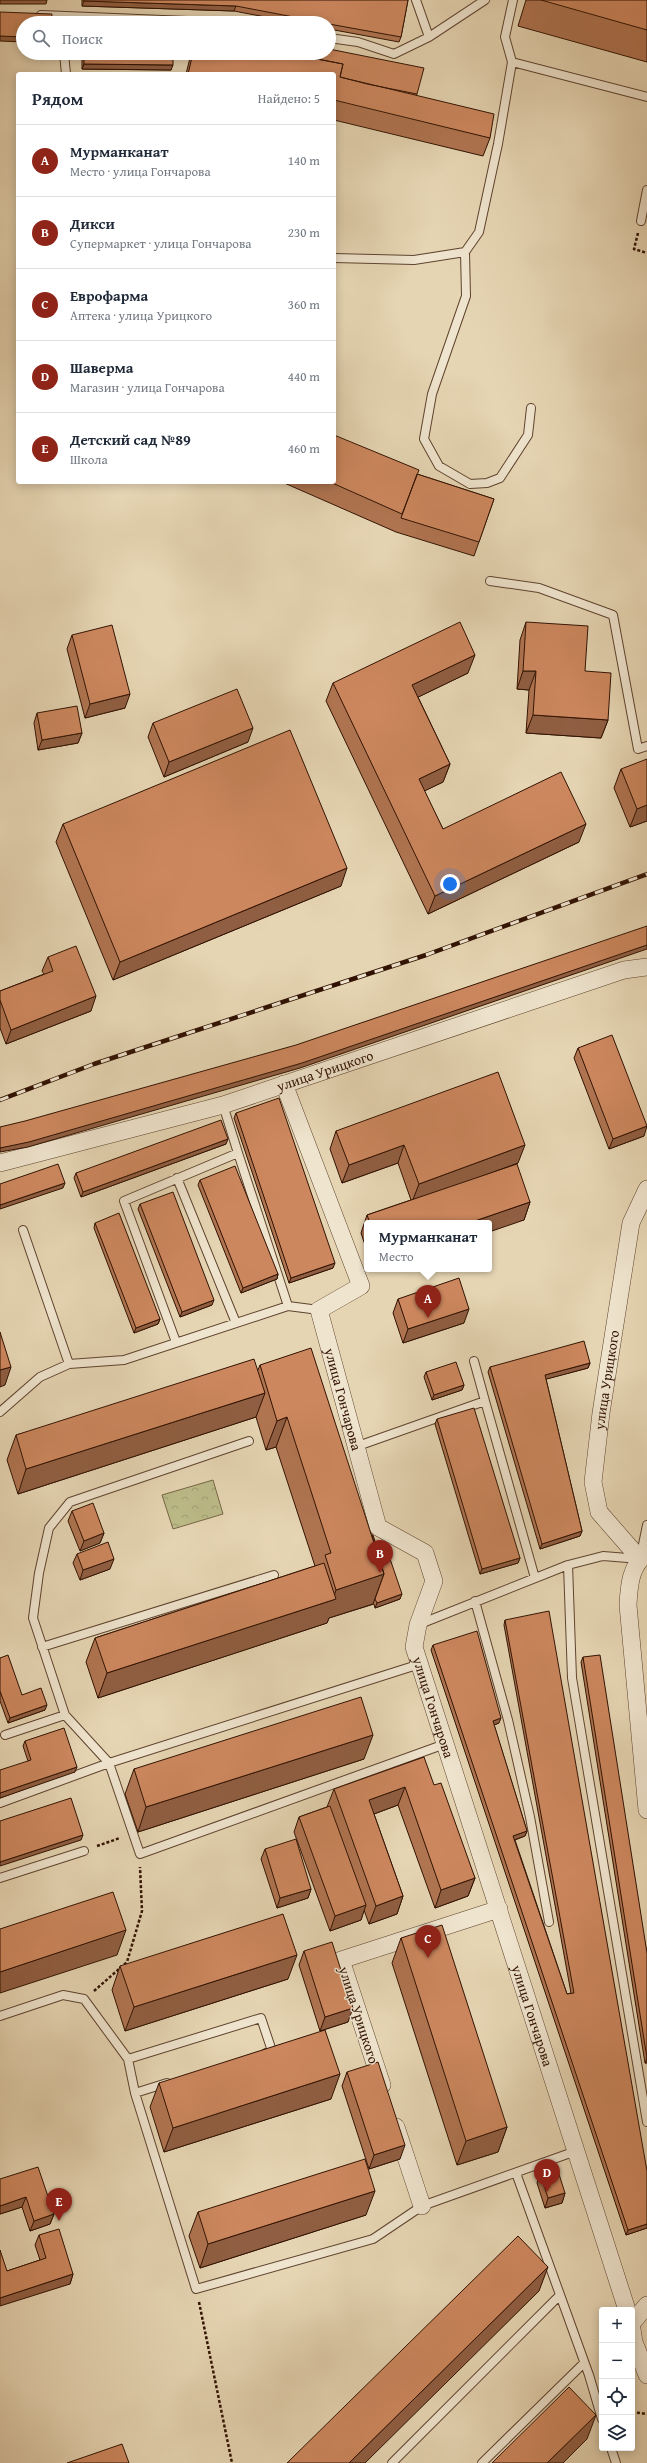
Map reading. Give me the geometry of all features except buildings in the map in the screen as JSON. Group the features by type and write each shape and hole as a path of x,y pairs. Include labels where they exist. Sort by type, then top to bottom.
{"street":[{"name":"улица Урицкого","path":"0,1163 222,1105 624,970 647,967"},
{"path":"284,1084 361,1286 319,1310"},
{"name":"улица Урицкого","path":"643,1557 599,1512 593,1482 601,1413 631,1223 647,1189"},
{"name":"улица Гончарова","path":"319,1310 355,1447 378,1527 425,1553 434,1581 418,1625 414,1647 626,2307"},
{"path":"643,1557 630,1580 628,1605 647,1810"},
{"name":"улица Урицкого","path":"422,2206 341,1960 499,1909"},
{"path":"635,2320 647,2305"},
{"path":"634,2343 647,2375"}],"lane":[{"path":"416,0 429,37"},
{"path":"336,39 358,42 394,54 429,37 485,0"},
{"path":"513,0 506,37 512,62 498,144 480,232 465,252 466,296 432,394 424,439 439,466 470,484 487,482 500,478 528,435 531,408"},
{"path":"30,14 42,16"},
{"path":"65,60 66,72"},
{"path":"512,62 647,97"},
{"path":"641,221 647,190"},
{"path":"336,258 414,260 465,252"},
{"path":"490,581 539,588 613,615 638,749 647,746"},
{"path":"222,1105 288,1306"},
{"path":"176,1342 124,1201 238,1153"},
{"path":"177,1178 236,1323"},
{"path":"631,1223 647,1202"},
{"path":"24,1230 70,1364"},
{"path":"0,1412 40,1377 70,1364 124,1360 288,1306 319,1310"},
{"path":"474,1361 535,1578"},
{"path":"355,1447 485,1401"},
{"path":"249,1441 70,1502 49,1528 39,1573 33,1618 65,1715 109,1764 140,1854 445,1744"},
{"path":"418,1625 568,1565 603,1556 643,1557 647,1525"},
{"path":"568,1565 572,1678 647,2122"},
{"path":"42,1647 274,1575"},
{"path":"475,1601 508,1720 530,1817 549,1922"},
{"path":"0,1803 109,1764 420,1664"},
{"path":"5,1735 65,1715"},
{"path":"0,1878 84,1851"},
{"path":"0,2016 63,1995 84,1999 128,2058 135,2093 196,2289 373,2239 422,2206 576,2151"},
{"path":"128,2058 261,2018 272,2051 257,2056"},
{"path":"135,2093 173,2081"},
{"path":"516,2173 584,2363 601,2415"},
{"path":"392,2463 560,2295"},
{"path":"482,2463 584,2363"},
{"path":"612,2451 616,2463"}],"path":[{"path":"641,221 634,249 647,253"},
{"path":"84,1851 132,1834"},
{"path":"84,1999 127,1962 142,1911 140,1854"},
{"path":"196,2289 232,2463"},
{"path":"635,2412 647,2414"}],"green space":[{"path":"213,1480 223,1514 173,1529 162,1495"}],"railway":[{"path":"0,1100 94,1064 426,955 647,874"}],"place":[{"name":"Мурманканат","path":"428,1318"},
{"name":"Дикси","path":"380,1573"},
{"name":"Еврофарма","path":"428,1958"},
{"name":"Шаверма","path":"547,2192"},
{"name":"Детский сад №89","path":"59,2221"}]}
